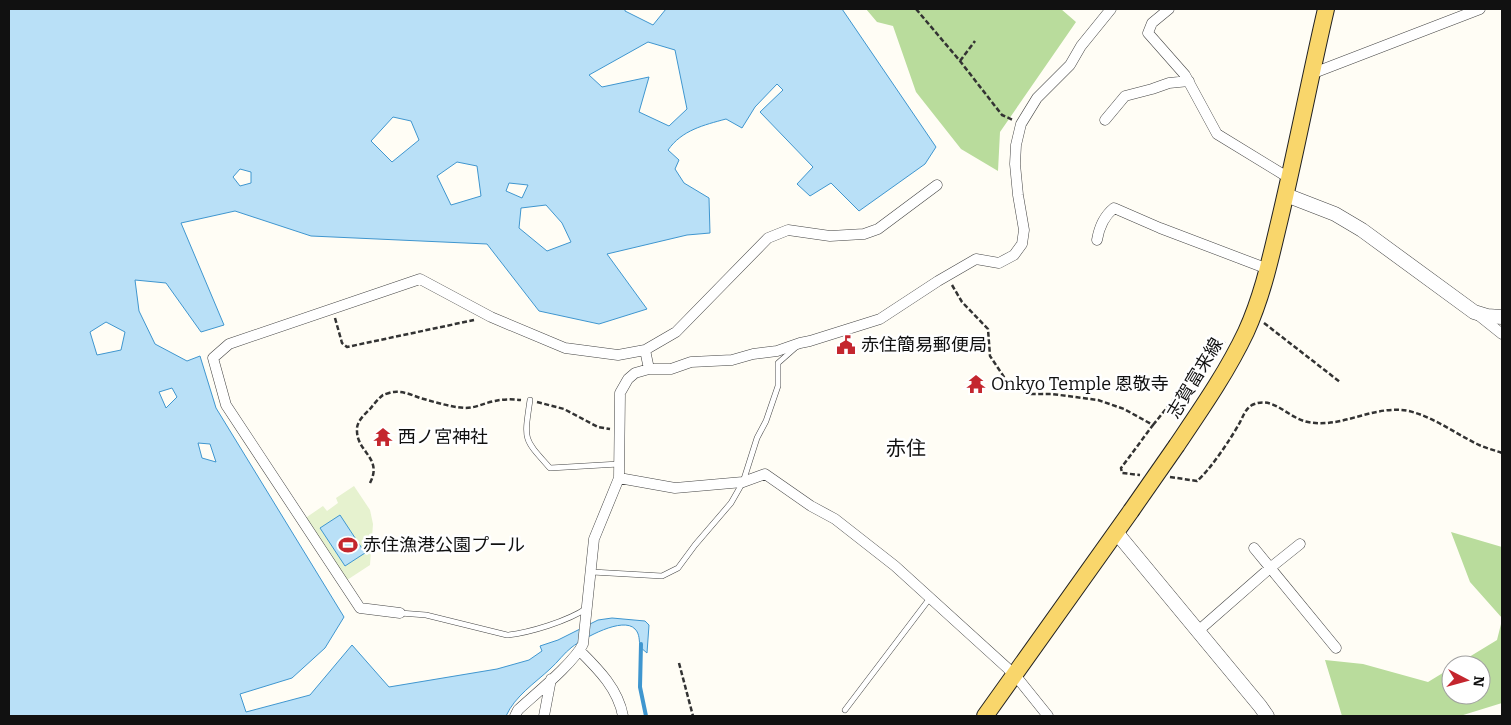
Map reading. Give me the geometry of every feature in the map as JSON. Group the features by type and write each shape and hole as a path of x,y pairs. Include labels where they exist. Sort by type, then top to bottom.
{"main road":[{"name":"志賀富来線","path":"985,716 1131,512 1225,372 1252,316 1268,269 1326,9"}],"street":[{"path":"515,716 518,710 581,648 592,572 594,539 619,478 620,393 628,379 636,373 649,369 671,369 691,362 732,360 753,354 778,351 800,342 810,341 880,319 976,259 999,263 1014,255 1022,244 1024,230 1015,164 1016,145 1022,124 1037,98 1070,65 1081,46 1111,9"},
{"path":"1169,9 1152,23 1148,33 1185,75 1217,134 1289,178"},
{"path":"1311,74 1480,9"},
{"path":"1105,120 1125,96 1169,83 1189,81"},
{"path":"400,613 360,608 226,405 213,358 229,344 420,279 490,316 565,348 618,355 645,350 676,332 768,238 788,230 830,236 864,234 878,229 937,185"},
{"path":"1286,195 1335,214 1362,230 1502,334"},
{"path":"1097,240 1099,229 1114,208 1160,228 1268,269"},
{"path":"1474,312 1487,316 1502,317"},
{"path":"645,350 649,369"},
{"path":"619,478 675,488 743,482 765,474 811,506 835,518 895,566 1015,675 1048,716"},
{"path":"1116,532 1267,716"},
{"path":"1198,631 1300,544"},
{"path":"1254,548 1336,648"},
{"path":"581,648 602,673 620,702 623,716"},
{"path":"545,716 551,679"}],"lane":[{"path":"592,572 662,576 678,568 695,544 731,503 743,482 757,438 766,421 778,386 778,363 800,342"},
{"path":"530,400 526,437 529,444 550,468 619,464"},
{"path":"845,710 930,598"},
{"path":"400,613 426,616 506,635 518,634 586,612"}],"path":[{"path":"916,9 1002,115 1022,124"},
{"path":"960,61 975,41"},
{"path":"332,308 342,343 347,347 490,316"},
{"path":"1252,316 1340,382"},
{"path":"1153,425 1227,338"},
{"path":"370,483 374,476 374,468 372,460 358,438 357,427 367,411 384,395 393,392 401,392 439,404 465,408 506,399 530,400 564,409 598,427 619,430"},
{"path":"679,663 694,716"}],"green space":[{"path":"866,9 1061,9 1076,22 1000,132 998,171 961,149 916,92 893,26 877,22"},
{"name":"赤住漁港公園プール","path":"354,486 370,510 373,524 370,565 347,580 311,524 308,525 304,519 323,506 327,511 338,503 336,498"},
{"path":"1451,532 1502,547 1502,618 1470,582"},
{"path":"1502,620 1502,703 1460,716 1342,716 1325,660 1363,664 1428,682 1441,674 1441,705 1491,705 1491,655 1472,655 1497,640"}],"water":[{"path":"9,9 625,9 625,11 653,25 666,9 842,9 936,147 925,164 859,211 831,183 810,196 797,184 813,167 760,112 783,90 777,84 755,107 742,128 726,119 694,129 680,138 668,150 679,160 675,169 684,183 709,198 710,233 687,235 607,254 647,309 599,324 539,311 487,244 311,236 235,211 181,223 224,325 201,332 166,283 135,280 139,311 155,344 187,361 200,356 216,408 344,617 325,648 292,678 240,694 246,712 310,695 352,645 389,687 497,669 529,660 542,651 540,646 558,640 598,620 612,618 645,621 649,625 647,653 640,647 637,631 629,626 613,627 594,634 569,649 520,696 506,716 9,716","holes":["648,42 675,50 687,109 669,126 639,112 649,77 602,87 589,75","393,117 411,121 419,140 392,162 371,141","457,162 477,166 481,196 451,205 437,176","240,169 251,172 251,183 240,186 233,177","509,183 528,185 522,198 506,191","546,205 562,223 571,242 547,251 519,228 521,208","106,322 125,332 121,350 97,355 90,332","172,388 177,397 166,408 159,392","198,443 210,444 216,462 202,458"]},
{"path":"340,515 365,553 345,566 320,528"}],"waterway":[{"path":"641,644 640,687 646,716"}],"place":[{"name":"赤住簡易郵便局","path":"846,345"},
{"name":"Onkyo Temple 恩敬寺","path":"976,384"},
{"name":"西ノ宮神社","path":"383,437"},
{"name":"赤住漁港公園プール","path":"348,545"}],"district":[{"name":"赤住","path":"906,448"}]}
